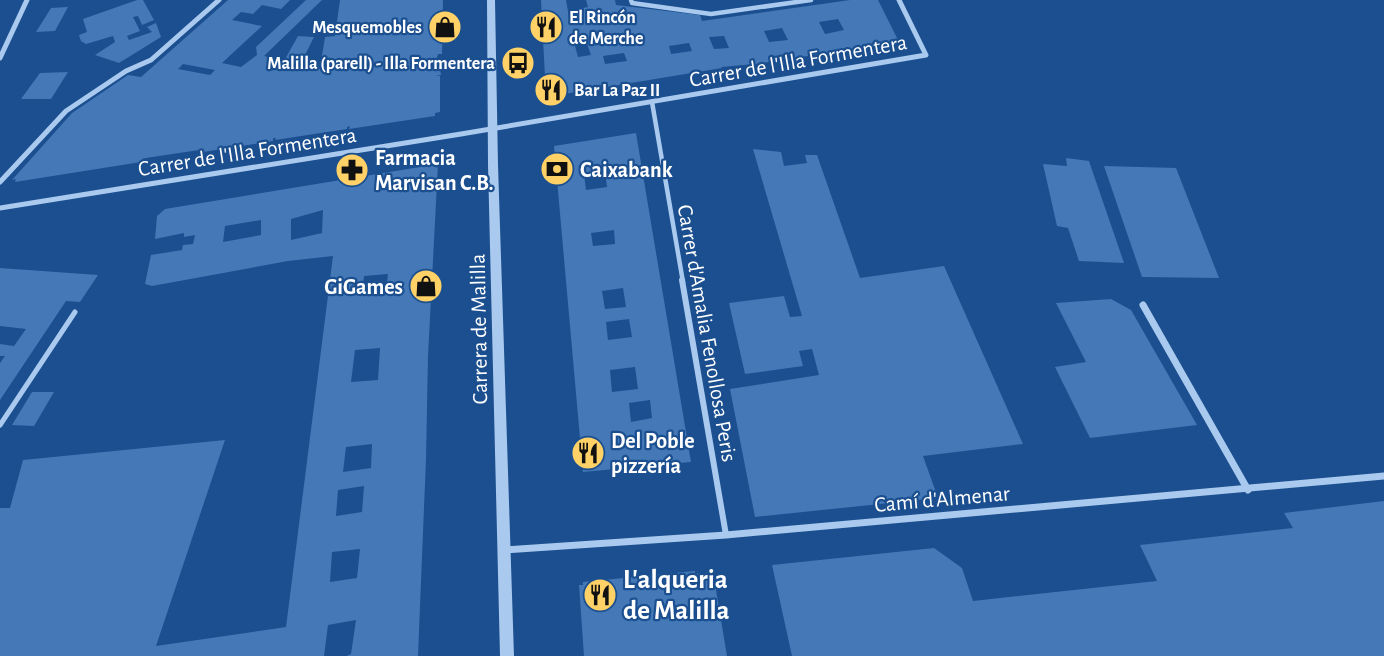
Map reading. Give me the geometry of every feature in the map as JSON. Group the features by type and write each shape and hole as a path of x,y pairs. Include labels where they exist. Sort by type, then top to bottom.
{"street":[{"path":"0,58 27,0"},
{"path":"0,182 66,111 126,71 151,60 219,0"},
{"name":"Carrera de Malilla","path":"491,0 493,165 507,656"},
{"path":"631,0 632,3 711,14 811,0"},
{"name":"Carrer de l'Illa Formentera","path":"0,208 926,55 899,0"},
{"name":"Carrer d'Amalia Fenollosa Peris","path":"652,102 726,535"},
{"path":"1143,305 1248,490"},
{"name":"Camí d'Almenar","path":"503,550 726,535 1384,476"}],"lane":[{"path":"0,425 75,312"}],"building":[{"path":"137,0 143,0 154,20 142,25 138,16 133,17 140,31 127,36 129,40 152,32 147,27 156,23 161,37 119,63 95,55 115,42 113,36 86,44 81,41 79,35 87,32 83,19"},
{"path":"228,0 290,0 281,9 262,5 253,14 241,12 232,20 262,26 222,63 241,67 257,55 256,47 306,0 322,0 264,56 284,61 298,36 314,37 300,65 315,66 315,69 320,68 325,37 335,36 340,0 443,0 442,54 438,54 437,58 441,58 439,63 441,75 436,75 440,76 440,112 435,113 435,116 349,129 350,126 347,129 275,140 276,138 273,138 273,141 146,158 141,162 15,182 16,179 12,180 72,113 128,75 141,77","holes":["183,64 215,70 210,75 178,69"]},
{"path":"541,0 566,0 570,22 582,21 578,9 588,7 586,0 615,0 616,5 700,15 702,21 850,0 878,0 899,42 756,64 721,67 546,97","holes":["838,19 844,30 825,34 819,22","782,28 788,40 769,42 764,31","724,36 729,48 714,49 709,37","586,41 591,55 578,57 574,42","689,43 692,51 671,54 669,46","624,53 627,61 605,64 603,56"]},
{"path":"68,7 55,31 36,32 51,8"},
{"path":"68,72 51,99 21,99 40,73"},
{"path":"636,133 691,462 583,472 554,146","holes":["605,172 607,187 586,190 584,174","614,230 615,244 593,246 591,233","623,288 626,307 605,309 602,291","629,319 632,337 608,340 606,322","635,367 638,389 612,392 610,370","650,400 652,418 631,422 629,403"]},
{"path":"753,149 781,152 784,166 807,163 805,155 817,155 860,278 944,266 1023,444 923,456 938,498 755,517 730,389 819,375 812,349 799,351 803,366 745,374 729,303 784,296 790,317 802,316"},
{"path":"1066,158 1089,161 1124,263 1079,261 1068,228 1057,226 1043,164 1067,166"},
{"path":"438,164 428,356 418,656 347,656 351,654 356,620 328,625 324,656 0,656 0,508 10,508 23,460 225,440 156,646 286,627 333,256 288,261 152,286 145,284 151,255 182,250 183,245 193,244 195,235 184,237 184,233 155,239 157,216 165,209","holes":["323,210 322,233 291,240 291,219","261,220 261,235 223,242 225,226","388,274 386,292 362,294 364,276","380,348 378,380 351,382 355,350","372,444 371,468 343,472 346,447","364,486 362,512 336,516 338,490","360,549 357,578 330,582 332,552"]},
{"path":"1104,166 1176,168 1219,278 1142,277"},
{"path":"0,268 98,275 80,302 66,301 0,400 0,363 5,356 0,356 0,344 14,346 26,329 0,326"},
{"path":"1111,299 1131,310 1197,425 1090,438 1055,367 1086,362 1056,303"},
{"path":"32,392 54,392 34,426 12,425"},
{"path":"1384,501 1384,656 792,656 772,565 934,548 962,568 973,601 1157,581 1140,545 1293,528 1284,513"},
{"path":"695,571 695,574 713,572 727,656 584,656 579,585 583,585 583,582"}],"place":[{"name":"Mesquemobles","path":"445,27"},
{"name":"El Rincón de Merche","path":"546,27"},
{"name":"Malilla (parell) - Illa Formentera","path":"518,63"},
{"name":"Bar La Paz II","path":"551,90"},
{"name":"Caixabank","path":"557,169"},
{"name":"Farmacia Marvisan C.B.","path":"352,170"},
{"name":"GiGames","path":"426,286"},
{"name":"Del Poble pizzería","path":"588,453"},
{"name":"L'alqueria de Malilla","path":"600,595"}]}
